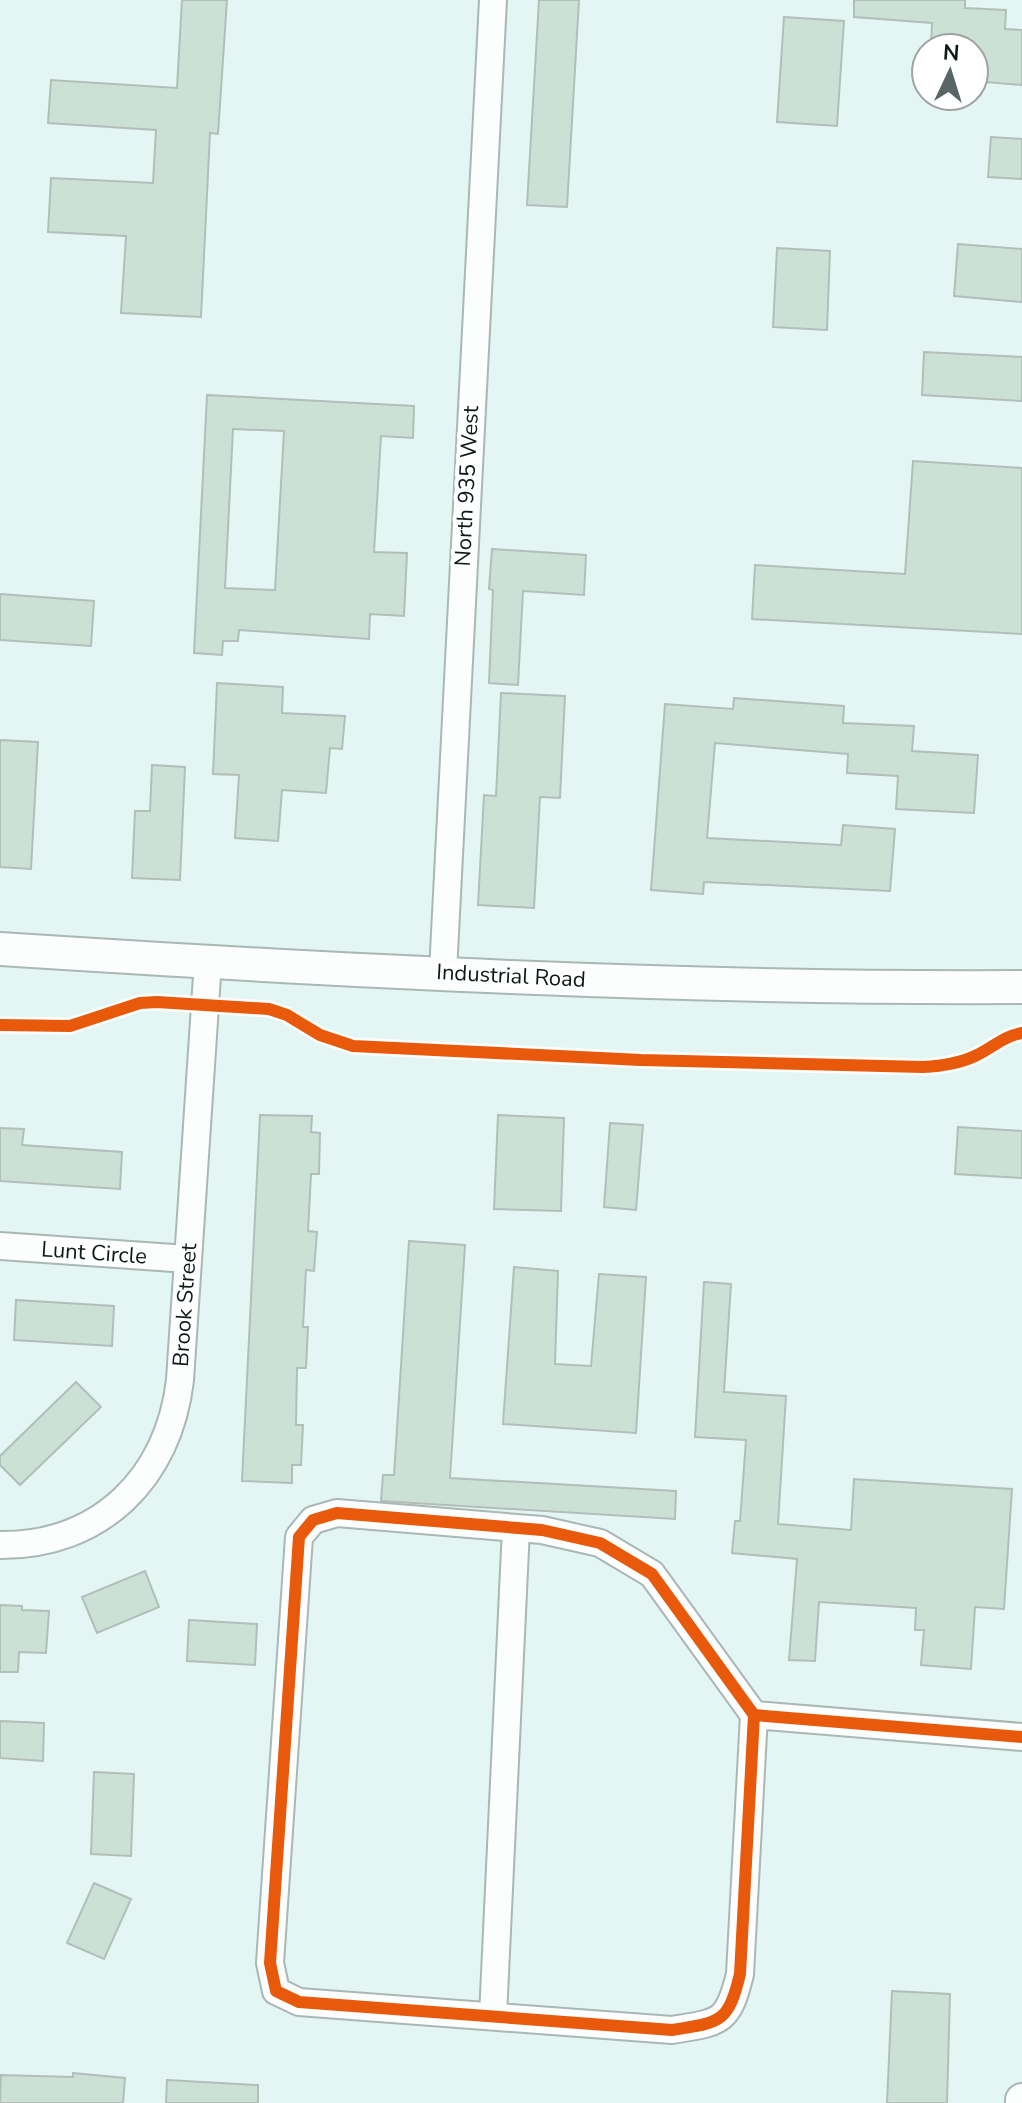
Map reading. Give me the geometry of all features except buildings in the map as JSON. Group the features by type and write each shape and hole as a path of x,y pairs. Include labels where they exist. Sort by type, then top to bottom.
{"street":[{"name":"North 935 West","path":"443,972 493,0"},
{"name":"Industrial Road","path":"0,949 771,986 1022,987"},
{"name":"Brook Street","path":"0,1545 44,1541 70,1533 111,1510 144,1477 170,1431 177,1406 208,961"},
{"name":"Lunt Circle","path":"0,1246 188,1259"},
{"path":"337,1513 516,1528 542,1530 600,1543 652,1574 754,1715 740,1974 733,2004 716,2023 672,2030 299,2002 276,1991 270,1963 299,1537 313,1520 337,1513"},
{"path":"493,2016 516,1528"},
{"path":"754,1715 1022,1737"}],"cycle path":[{"path":"0,1025 70,1026 140,1003 157,1002 269,1009 287,1015 320,1035 353,1046 641,1060 923,1067 962,1061 1022,1033"},
{"path":"754,1715 740,1974 731,2003 720,2018 672,2030 299,2002 276,1991 270,1963 299,1537 313,1520 337,1513 542,1530 600,1543 652,1574 754,1715 1022,1737"}]}
